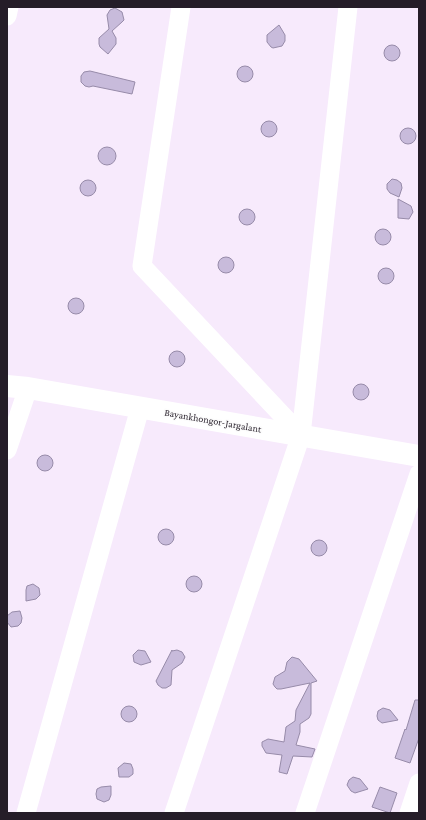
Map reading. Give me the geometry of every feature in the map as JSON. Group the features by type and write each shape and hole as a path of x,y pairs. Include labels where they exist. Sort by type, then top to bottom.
{"street":[{"path":"7,16 8,7"},
{"path":"180,7 142,266 301,436"},
{"path":"174,813 301,436 348,7"},
{"name":"Bayankhongor-Jargalant","path":"7,386 28,388 419,456"},
{"path":"7,450 28,388"},
{"path":"26,813 140,408"},
{"path":"305,813 419,474"},
{"path":"409,813 419,783"}],"building":[{"path":"115,8 122,12 124,20 112,31 116,38 116,44 108,54 100,47 99,38 109,29 107,15 110,10"},
{"path":"279,25 285,35 285,41 282,46 273,48 267,42 267,35"},
{"path":"392,45 399,50 400,53 395,60 392,61 385,56 384,53 389,46"},
{"path":"242,66 248,66 253,71 251,80 248,82 242,82 237,77 237,71"},
{"path":"90,71 135,82 132,94 93,86 85,86 81,82 81,76 84,72"},
{"path":"269,121 276,126 277,129 272,136 269,137 262,132 261,129 266,122"},
{"path":"408,128 415,133 416,136 411,143 408,144 401,139 400,136 405,129"},
{"path":"107,147 113,150 116,156 113,162 107,165 101,162 98,156 101,150"},
{"path":"392,179 401,183 402,188 399,197 390,193 387,189 387,184"},
{"path":"85,180 91,180 96,185 94,194 91,196 85,196 80,191 80,185"},
{"path":"398,199 411,206 413,212 409,219 398,218"},
{"path":"247,209 254,214 255,217 250,224 247,225 240,220 239,217 244,210"},
{"path":"383,229 390,234 391,237 386,244 383,245 376,240 375,237 380,230"},
{"path":"226,257 233,262 234,265 229,272 226,273 219,268 218,265 223,258"},
{"path":"386,268 393,273 394,276 389,283 386,284 379,279 378,276 383,269"},
{"path":"76,298 83,303 84,306 79,313 76,314 69,309 68,306 73,299"},
{"path":"177,351 184,356 185,359 180,366 177,367 170,362 169,359 174,352"},
{"path":"361,384 368,389 369,392 364,399 361,400 354,395 353,392 358,385"},
{"path":"45,455 52,460 53,463 48,470 45,471 38,466 37,463 42,456"},
{"path":"166,529 173,534 174,537 169,544 166,545 159,540 158,537 163,530"},
{"path":"319,540 326,545 327,548 322,555 319,556 312,551 311,548 316,541"},
{"path":"194,576 201,581 202,584 197,591 194,592 187,587 186,584 191,577"},
{"path":"33,584 39,588 40,595 36,599 26,601 27,586"},
{"path":"20,611 22,618 21,623 18,626 11,627 7,622 7,616 12,612"},
{"path":"138,650 145,651 151,662 141,665 134,662 133,655"},
{"path":"172,650 182,652 185,657 182,663 172,670 171,685 166,688 162,688 156,681"},
{"path":"292,657 299,659 317,681 311,683 311,714 309,718 300,724 300,732 296,745 315,749 312,757 293,756 287,774 279,772 282,755 266,753 262,746 262,742 268,739 284,742 286,727 295,721 296,710 310,683 281,689 277,689 275,687 273,684 275,677 285,671 287,662"},
{"path":"415,700 419,700 419,738 410,763 395,758 405,729 406,730"},
{"path":"129,706 136,711 137,714 132,721 129,722 122,717 121,714 126,707"},
{"path":"383,708 390,710 398,720 382,723 378,720 378,711"},
{"path":"124,763 131,764 133,774 129,777 119,777 118,768"},
{"path":"353,777 360,779 368,789 355,793 351,791 347,785 349,780"},
{"path":"111,786 111,795 109,800 104,802 97,799 97,789"},
{"path":"380,787 397,793 390,813 372,807"}]}
